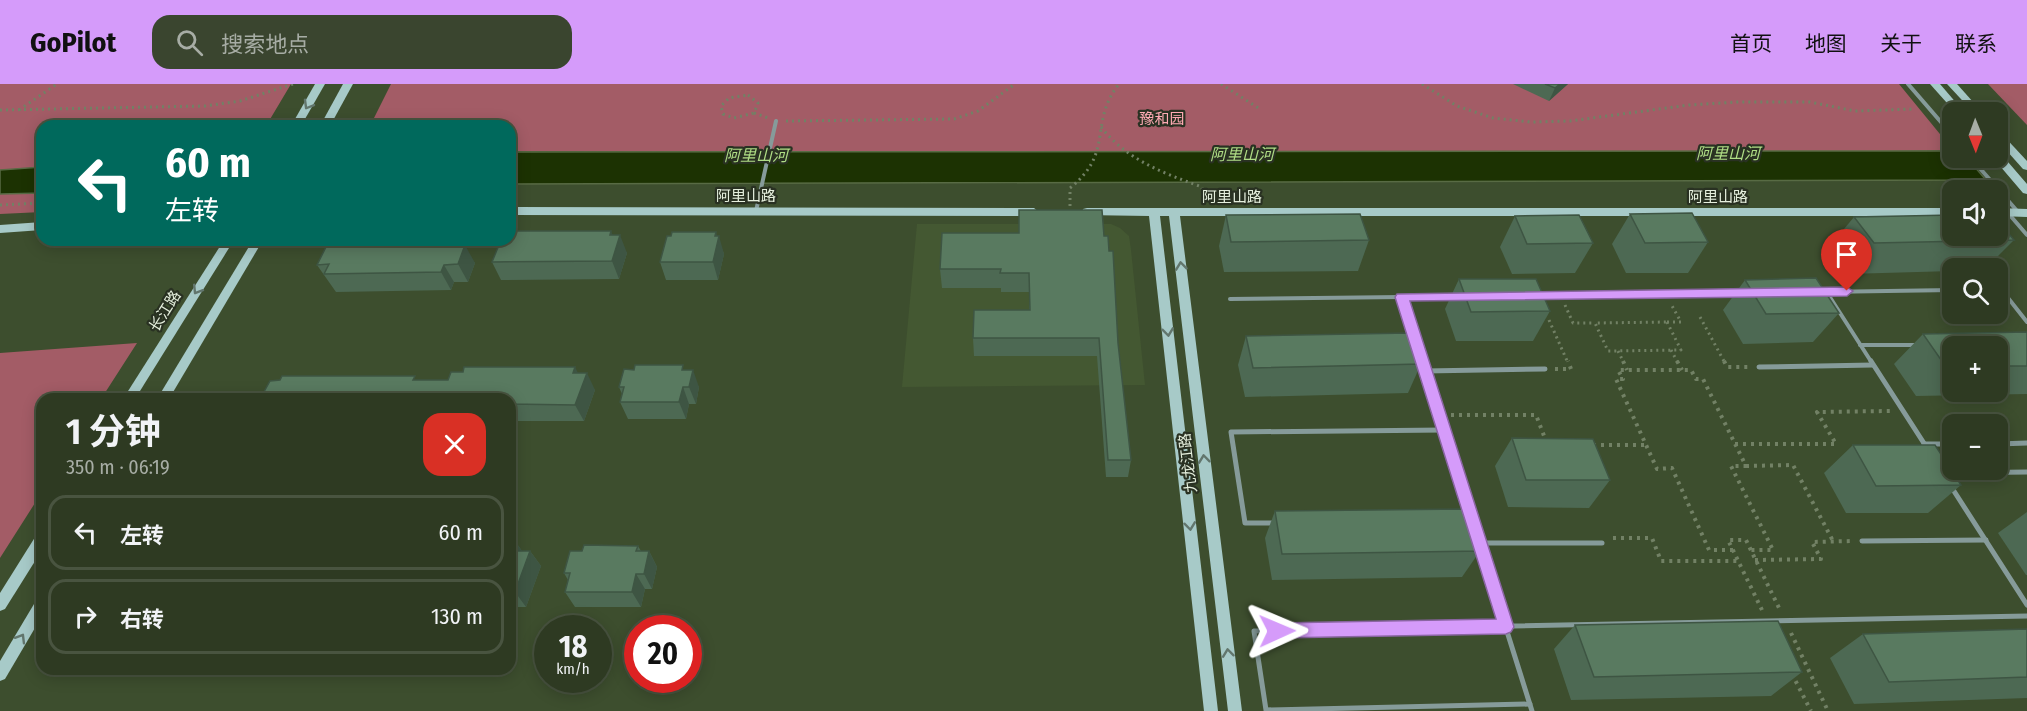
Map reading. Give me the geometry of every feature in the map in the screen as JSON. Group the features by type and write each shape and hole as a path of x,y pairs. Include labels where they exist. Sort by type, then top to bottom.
{"street":[{"path":"299,120 320,84"},
{"path":"328,120 348,84"},
{"path":"1935,84 1951,102"},
{"path":"1953,84 1969,102"},
{"path":"2008,146 2027,167"},
{"path":"2007,168 2027,191"},
{"name":"阿里山路","path":"516,211 1047,212"},
{"name":"阿里山路","path":"1070,212 1942,212"},
{"name":"九龙江路","path":"1154,212 1211,711"},
{"name":"九龙江路","path":"1174,212 1235,711"},
{"path":"0,229 36,226"},
{"name":"长江路","path":"133,393 225,246"},
{"path":"167,393 254,246"},
{"path":"0,605 36,548"},
{"path":"0,674 36,613"}],"lane":[{"path":"1908,84 1942,123"},
{"path":"756,211 776,121"},
{"path":"1979,168 2027,235"},
{"path":"1814,292 1942,290"},
{"path":"1826,291 1930,454"},
{"path":"1527,295 1746,292"},
{"path":"1230,299 1459,296"},
{"path":"1402,297 1532,711"},
{"path":"2008,298 2027,322"},
{"path":"1860,345 1920,345"},
{"path":"1758,367 1873,365"},
{"path":"1425,371 1545,369"},
{"path":"1281,523 1245,523 1231,432 1444,430"},
{"path":"2008,444 2027,443"},
{"path":"1924,444 1942,444"},
{"path":"2027,472 1942,473 2027,605"},
{"path":"1461,522 1473,522"},
{"path":"1862,541 1986,540"},
{"path":"1479,543 1602,543"},
{"path":"1530,704 1266,710 1254,631 2027,616"}],"path":[{"path":"18,110 57,84"},
{"path":"0,110 205,106 240,101 292,84"},
{"path":"754,113 758,103 747,95 729,98 720,110 734,118 754,113 776,121 954,119 978,111 1016,84"},
{"path":"1070,212 1070,188 1087,174 1095,160 1100,142 1100,115 1107,97 1119,84"},
{"path":"1221,84 1242,95 1260,109"},
{"path":"1422,84 1448,102 1500,120 1542,123 1600,120 1680,106 1726,102 1812,102 1836,109 1930,109"},
{"path":"1101,128 1112,145 1135,160 1202,187"},
{"path":"0,205 36,203"},
{"path":"1561,295 1573,323 1681,322 1666,294"},
{"path":"1700,317 1727,367 1758,367"},
{"path":"1545,369 1571,369 1549,320"},
{"path":"1595,323 1608,351 1681,350 1666,322"},
{"path":"1671,350 1682,370"},
{"path":"1618,351 1627,370"},
{"path":"1733,550 1709,550 1672,468 1657,469 1616,379 1623,379 1618,370 1691,370 1696,379 1703,379 1746,466"},
{"path":"1735,444 1836,444 1817,412 1903,411"},
{"path":"1439,415 1536,415 1548,445"},
{"path":"1592,445 1646,445"},
{"path":"1750,550 1773,549 1731,466 1792,465 1833,541"},
{"path":"1602,543 1606,538 1652,538 1661,561 1738,561"},
{"path":"1767,621 1728,540 1746,540 1828,711"},
{"path":"1755,560 1821,560 1812,542 1862,541"},
{"path":"1791,671 1811,711"}],"shaded area":[{"path":"917,224 1111,224 1120,228 1129,236 1145,385 902,387"}],"green space":[{"path":"0,84 291,84 270,120 36,120 36,212 0,214"},
{"name":"豫和园","path":"391,84 1899,84 1942,137 1942,150 1633,154 516,151 516,120 373,120"},
{"path":"1988,84 2027,84 2027,125 2008,105 2008,102 2005,102"},
{"path":"137,343 105,393 36,393 36,501 0,558 0,353"}],"water":[{"name":"阿里山河","path":"1942,151 1942,168 1976,168 1986,180 1942,180 516,184 516,152"},
{"path":"36,167 36,193 0,194 0,170"}],"building":[{"path":"1545,84 1560,84 1555,88"},
{"path":"1019,210 1102,210 1104,236 1108,236 1109,251 1113,251 1118,343 1131,460 1108,460 1099,338 973,338 974,310 1030,310 1029,273 1000,273 1001,269 940,269 942,233 1019,233"},
{"path":"1692,213 1708,242 1645,243 1630,214"},
{"path":"1360,214 1369,240 1231,242 1226,215"},
{"path":"1579,215 1593,243 1527,244 1515,216"},
{"path":"1942,215 1942,242 1874,243 1854,217"},
{"path":"516,231 611,231 610,235 620,235 612,261 492,262 499,246 516,246"},
{"path":"672,232 716,232 715,236 719,236 713,262 660,262 667,236 671,236"},
{"path":"326,246 465,246 458,264 444,265 441,272 324,274 329,264 317,265"},
{"path":"1816,278 1839,313 1766,314 1745,280"},
{"path":"1459,279 1536,279 1550,311 1471,312"},
{"path":"2027,332 2027,366 2008,366 2008,336 1942,336 1942,361 1923,334"},
{"path":"1410,333 1421,364 1253,368 1246,336"},
{"path":"635,365 683,365 682,370 693,370 689,387 683,387 679,402 620,402 624,387 619,387 624,369 634,370"},
{"path":"464,367 575,367 573,373 587,373 575,405 516,404 516,393 263,393 270,381 280,380 282,376 415,376 413,380 448,380 451,372 463,372"},
{"path":"1512,438 1593,439 1610,480 1526,480"},
{"path":"1853,445 1935,445 1942,456 1942,480 1958,480 1961,485 1876,486"},
{"path":"1466,509 1480,551 1282,554 1275,511"},
{"path":"584,545 638,546 636,551 649,551 644,574 636,574 632,592 565,592 570,573 564,573 570,551 582,551"},
{"path":"516,551 530,551 516,589"},
{"path":"1778,621 1802,672 1594,677 1575,625"},
{"path":"2027,629 2027,677 1889,682 1863,634"}],"route":[{"path":"1277,631 1506,627 1402,297 1847,291"}]}
